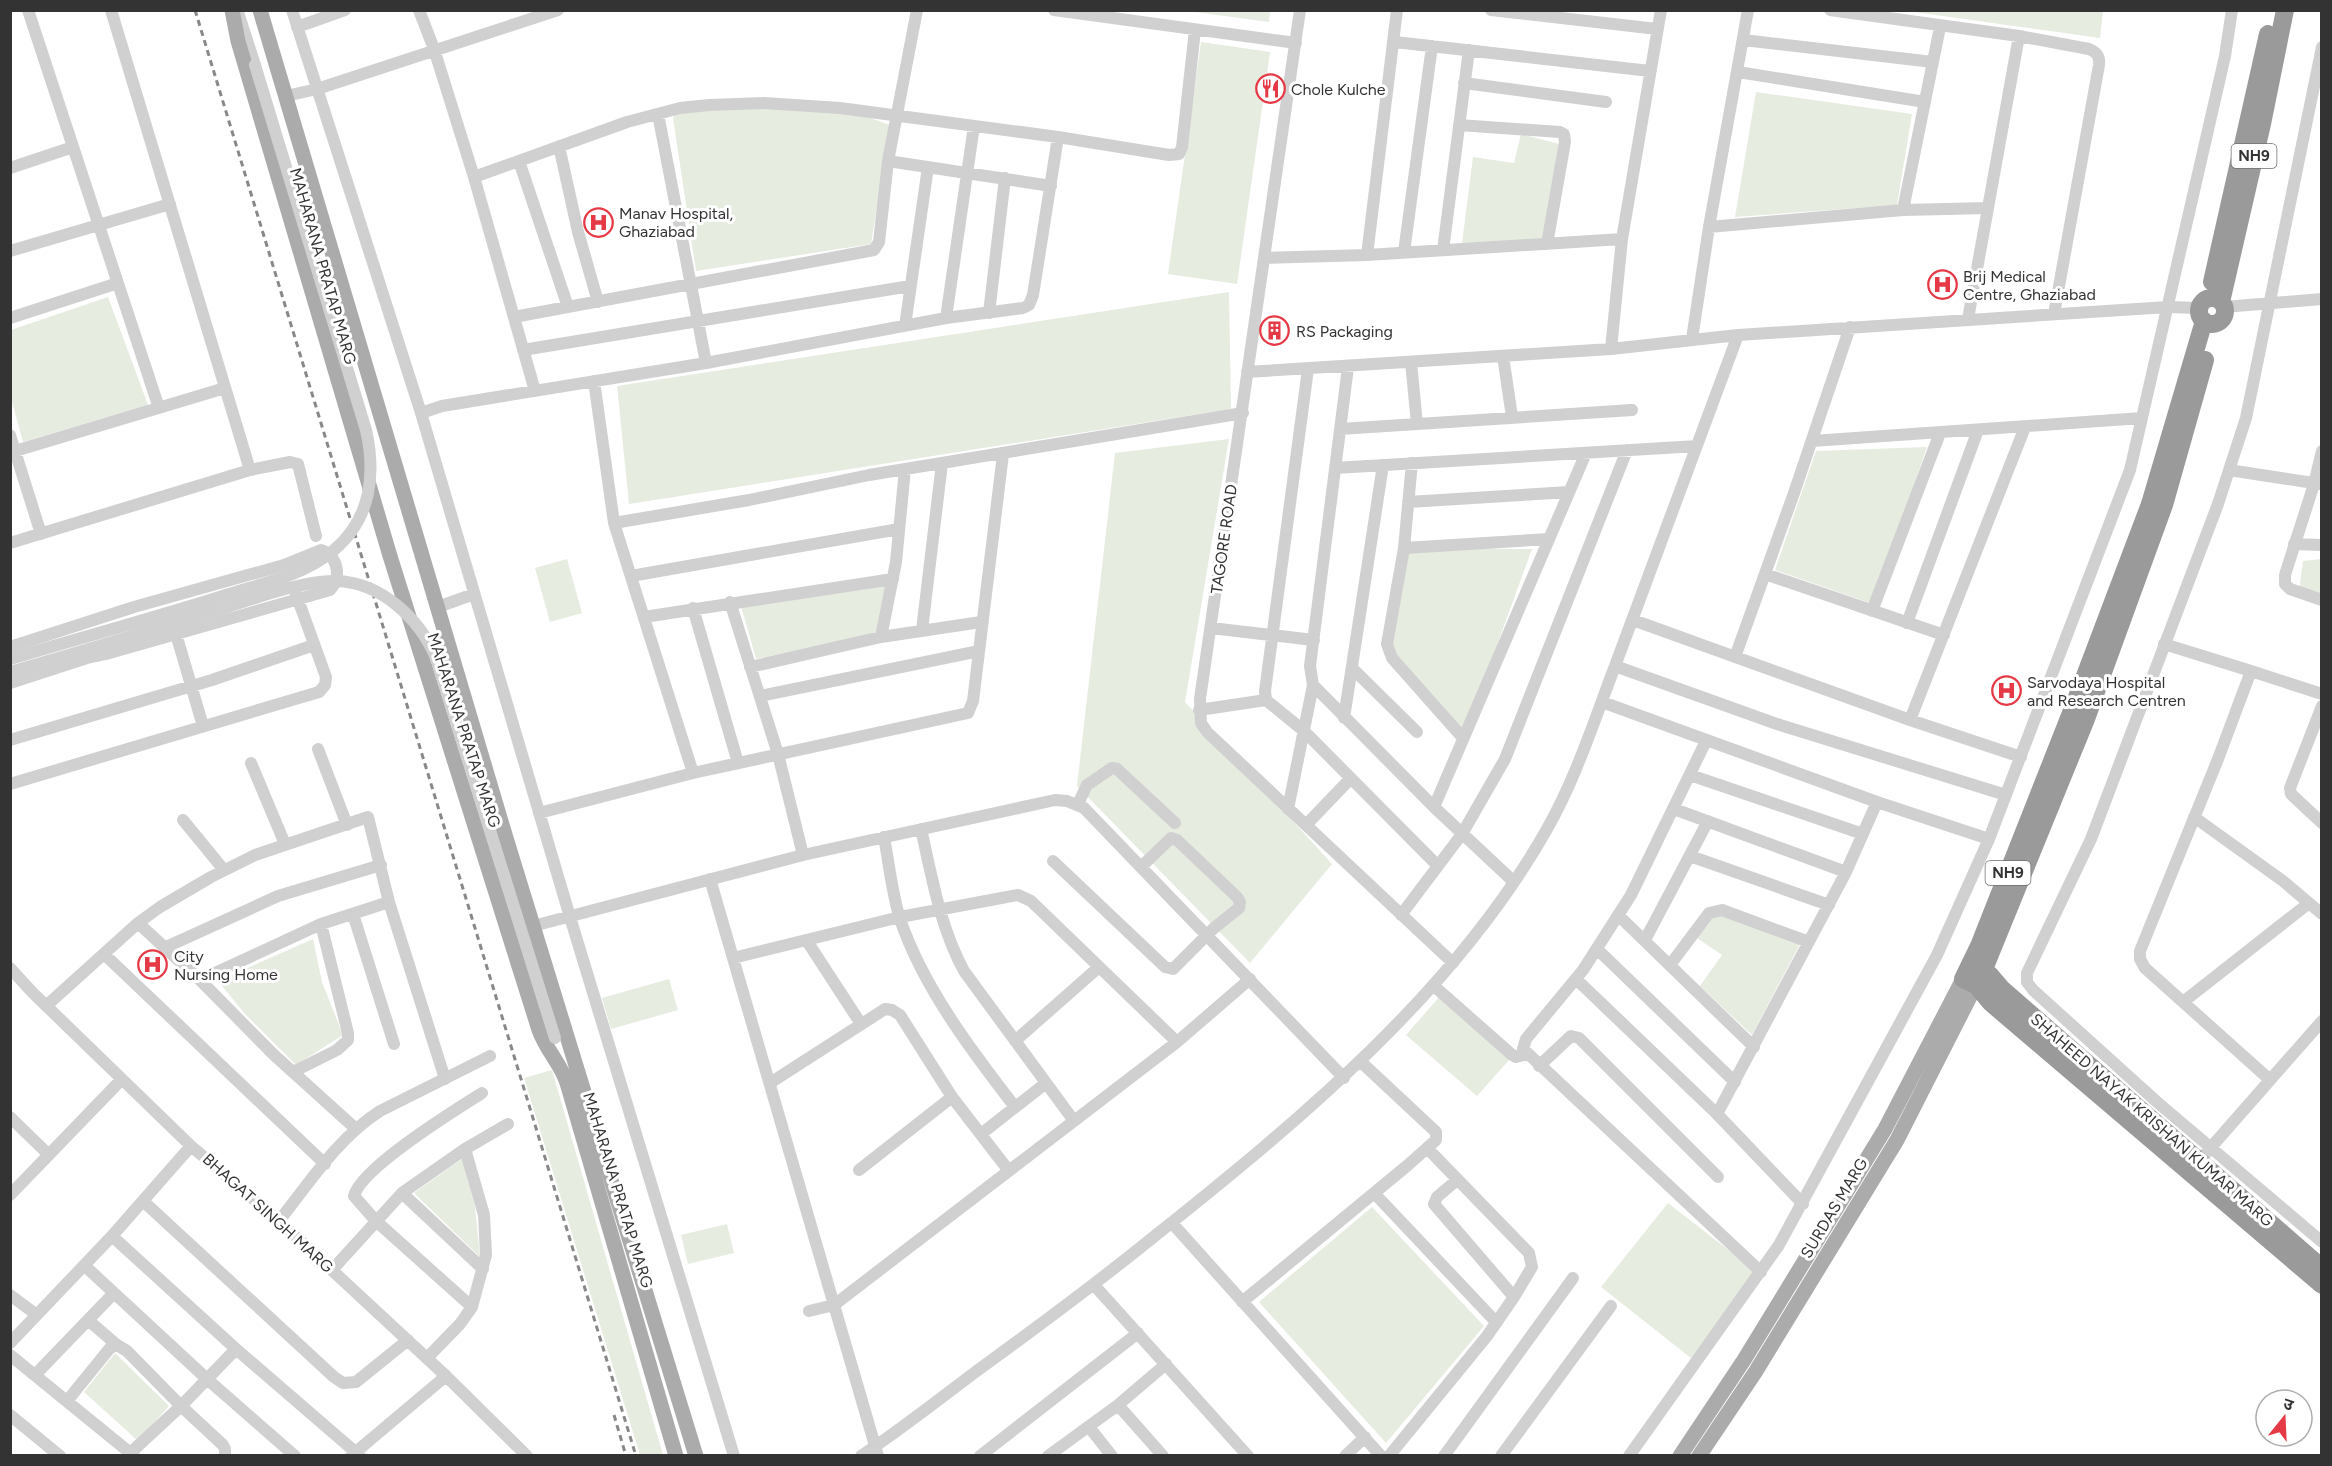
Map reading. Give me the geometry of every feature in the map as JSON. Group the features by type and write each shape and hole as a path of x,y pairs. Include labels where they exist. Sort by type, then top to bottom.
{"highway":[{"name":"NH9","path":"2212,310 2273,10"},
{"name":"NH9","path":"1974,974 2150,504 2212,310 2262,124 2284,10"},
{"name":"SHAHEED NAYAK KRISHAN KUMAR MARG","path":"1974,974 2013,999 2205,1155 2322,1268"},
{"path":"1974,974 1991,1003 2322,1285"}],"main road":[{"name":"MAHARANA PRATAP MARG","path":"232,10 242,52 380,523 539,1030 567,1083 696,1455"},
{"name":"MAHARANA PRATAP MARG","path":"260,10 533,926 626,1256 659,1396 676,1455"},
{"path":"419,647 447,638"},
{"name":"SURDAS MARG","path":"1680,1455 1744,1360 1885,1129 1974,974"},
{"name":"SURDAS MARG","path":"1699,1455 1756,1371 1897,1140 1974,974"},
{"path":"659,1396 676,1392"}],"street":[{"path":"28,10 159,408"},
{"path":"111,10 250,470"},
{"path":"10,659 209,600 309,566 334,550 344,540 364,509 370,489 372,470 366,430 237,10"},
{"path":"292,10 421,413 570,917 734,1455"},
{"path":"297,27 345,10"},
{"path":"419,10 434,49 474,177 535,391"},
{"path":"286,96 317,89 558,10"},
{"path":"514,317 874,250 879,242 888,161 917,10"},
{"path":"1054,10 1296,43"},
{"name":"TAGORE ROAD","path":"1199,710 1300,10"},
{"path":"1367,255 1395,42 1397,10"},
{"path":"1491,10 1658,29"},
{"path":"1611,349 1622,239 1661,10"},
{"path":"1692,339 1709,227 1748,10"},
{"path":"1830,10 1940,27 2019,36 2089,49 2100,58 2054,314"},
{"path":"1629,1455 1761,1272 1803,1204 1937,955 1989,839 2130,470 2225,56 2232,10"},
{"path":"1903,210 1940,27"},
{"path":"474,177 627,122 680,108 764,103 897,115 1169,155 1179,154 1182,147 1195,30"},
{"path":"1968,319 2019,36"},
{"path":"1743,40 1933,62"},
{"path":"1395,42 1650,71"},
{"path":"1404,252 1432,46"},
{"path":"1443,250 1469,50"},
{"path":"2013,999 2027,982 2030,965 2091,839 2218,504 2246,418 2321,54"},
{"path":"1738,72 1925,102"},
{"path":"1464,83 1606,102"},
{"path":"658,114 706,363"},
{"path":"1459,125 1564,134 1565,142 1547,244"},
{"path":"946,318 974,126"},
{"path":"421,413 442,406 706,363 946,318 1023,308 1032,301 1058,137"},
{"path":"559,146 578,232 598,302"},
{"path":"10,168 73,147"},
{"path":"519,161 568,307"},
{"path":"888,161 1051,186"},
{"path":"905,326 928,167"},
{"path":"989,313 1005,178"},
{"path":"10,251 170,204"},
{"path":"1709,227 1903,210 1988,208"},
{"path":"1264,258 1367,255 1622,239"},
{"path":"10,318 118,283"},
{"path":"523,350 910,286"},
{"path":"1247,372 1611,349 1692,339 1850,327 2168,307 2212,310 2271,302 2322,299"},
{"path":"1735,657 1850,327"},
{"path":"861,1455 877,1451 1094,1285 1220,1185 1344,1078 1434,986 1453,963 1514,882 1546,832 1566,793 1633,620 1738,335"},
{"path":"1503,356 1512,417"},
{"path":"1411,362 1417,424"},
{"path":"1288,809 1313,685 1310,666 1348,367"},
{"path":"1308,369 1265,692 1266,700 1304,731 1438,866"},
{"path":"594,381 614,523 693,773"},
{"path":"15,450 225,388"},
{"path":"1340,429 1632,410"},
{"path":"614,523 749,500 905,469 1243,413"},
{"path":"1812,441 2142,418"},
{"path":"1910,720 2025,427"},
{"path":"1907,623 1978,430"},
{"path":"1872,611 1940,433"},
{"path":"10,435 41,534"},
{"path":"1335,468 1697,446"},
{"path":"1401,915 1462,834 1512,745 1563,607 1627,450"},
{"path":"2322,451 2318,484 2294,544 2285,575 2285,584 2290,589 2322,600"},
{"path":"1434,807 1586,453"},
{"path":"539,813 693,773 968,713 973,701 1003,454"},
{"path":"10,543 250,470 290,462 298,464 316,536"},
{"path":"922,630 942,463"},
{"path":"1412,463 1404,548 1388,651 1463,738"},
{"path":"1344,718 1383,465"},
{"path":"881,637 893,579 905,469"},
{"path":"2229,470 2318,484"},
{"path":"1408,502 1569,492"},
{"path":"631,576 899,529"},
{"path":"1404,548 1549,539"},
{"path":"2294,544 2322,544"},
{"path":"10,647 134,607 284,565 321,549 326,551 337,568 335,585 330,590 87,658 10,683"},
{"path":"10,784 319,692 325,685 326,677 284,565"},
{"path":"1765,574 1944,635"},
{"path":"644,617 730,602 893,579"},
{"path":"10,672 263,596 319,582 351,583 379,593 393,603 418,627 429,642 436,658 555,1038 560,1066"},
{"path":"438,608 474,594"},
{"path":"730,602 778,754 803,855"},
{"path":"693,608 738,763"},
{"path":"1633,620 1910,720 2021,757"},
{"path":"750,667 881,637 981,622"},
{"path":"1211,627 1314,640"},
{"path":"176,634 203,726"},
{"path":"2164,644 2322,694"},
{"path":"10,740 192,686 314,645"},
{"path":"760,696 979,651"},
{"path":"1615,666 1780,725 2006,795"},
{"path":"1352,668 1417,732"},
{"path":"2251,671 2140,951 2140,959 2145,968 2269,1079"},
{"path":"1313,685 1434,807 1514,882"},
{"path":"1266,700 1199,710 1201,723 1207,732 1453,963"},
{"path":"1602,702 1877,802 1989,839"},
{"path":"2322,706 2290,788 2291,794 2322,823"},
{"path":"1706,741 1631,895 1576,979 1526,1040 1523,1049 1761,1272"},
{"path":"318,749 347,825"},
{"path":"251,763 285,844"},
{"path":"1078,804 1087,785 1112,768 1117,769 1175,823"},
{"path":"1690,775 1863,834"},
{"path":"1306,825 1351,778"},
{"path":"533,926 803,855 1055,800 1078,804 1344,1078"},
{"path":"1717,1114 1755,1047 1846,872 1877,802"},
{"path":"1674,809 1846,872"},
{"path":"46,1006 160,907 255,855 368,817 389,902 445,1079"},
{"path":"2194,817 2283,881 2322,914"},
{"path":"183,820 224,870"},
{"path":"1645,940 1708,821"},
{"path":"921,829 940,910 952,947 964,971 1074,1121"},
{"path":"884,837 900,917 923,975 990,1075 1015,1107"},
{"path":"1053,861 1169,969 1176,968 1206,935 1239,908 1237,897 1177,840 1171,838 1141,867"},
{"path":"1690,856 1829,905"},
{"path":"164,948 278,896 381,865"},
{"path":"710,879 877,1451"},
{"path":"734,958 900,917 1008,895 1025,897 1177,1041"},
{"path":"201,980 321,924 389,902"},
{"path":"2183,1002 2309,903"},
{"path":"1670,965 1709,913 1715,910 1722,910 1809,942"},
{"path":"353,914 394,1044"},
{"path":"1618,915 1755,1047"},
{"path":"138,924 201,980 293,1072 356,1129"},
{"path":"293,1072 337,1050 348,1040 321,924"},
{"path":"807,941 861,1024"},
{"path":"1597,948 1735,1082"},
{"path":"105,955 325,1164"},
{"path":"1015,1041 1099,967"},
{"name":"BHAGAT SINGH MARG","path":"10,968 46,1006 192,1146 279,1221 446,1376 527,1455"},
{"path":"809,1311 834,1305 1177,1041 1250,979"},
{"path":"1576,979 1717,1114 1803,1204"},
{"path":"2027,982 2205,1155 2322,1242"},
{"path":"1434,986 1511,1054 1516,1057 1527,1054"},
{"path":"770,1083 885,1009 892,1010 900,1015 952,1097 1009,1171"},
{"path":"2205,1155 2322,1021"},
{"path":"1539,1066 1571,1036 1579,1038 1718,1177"},
{"path":"279,1221 356,1129 380,1111 490,1056"},
{"path":"1242,1302 1436,1140 1436,1132 1360,1061"},
{"path":"10,1195 122,1079"},
{"path":"981,1134 1046,1083"},
{"path":"472,1307 376,1221 354,1196 358,1186 401,1147 482,1093"},
{"path":"859,1170 952,1097"},
{"path":"10,1117 49,1155"},
{"path":"332,1270 402,1193 465,1149 508,1124"},
{"path":"10,1343 85,1266 192,1146"},
{"path":"1389,1455 1496,1322 1532,1267 1532,1259 1528,1253 1427,1148"},
{"path":"426,1358 460,1324 472,1307 483,1269 487,1243 484,1215 465,1149"},
{"path":"1457,1180 1437,1197 1434,1204 1514,1297"},
{"path":"402,1193 483,1269"},
{"path":"1374,1193 1496,1322"},
{"path":"143,1201 343,1383 356,1382 408,1341"},
{"path":"1172,1223 1381,1455"},
{"path":"112,1236 355,1454 446,1376"},
{"path":"85,1266 207,1379 296,1455"},
{"path":"1444,1455 1573,1278"},
{"path":"1094,1285 1248,1455"},
{"path":"35,1375 114,1293"},
{"path":"10,1295 37,1316"},
{"path":"1501,1455 1611,1306"},
{"path":"88,1320 127,1352 223,1445 225,1455"},
{"path":"980,1455 1138,1333"},
{"path":"67,1401 110,1348 117,1345"},
{"path":"10,1355 130,1455 236,1349"},
{"path":"1048,1455 1118,1405 1166,1364"},
{"path":"1118,1405 1163,1455"},
{"path":"10,1415 60,1455"},
{"path":"1089,1427 1111,1455"},
{"path":"1345,1455 1365,1437"}],"shaded area":[{"path":"1270,10 1269,22 1188,11"},
{"path":"2103,10 2100,38 1907,11"},
{"path":"1201,42 1270,52 1237,284 1168,274"},
{"path":"1756,92 1912,114 1897,205 1735,217"},
{"path":"709,105 856,113 890,125 871,244 696,271 673,118 675,114"},
{"path":"1521,134 1559,144 1545,242 1462,243 1473,157 1514,163"},
{"path":"1229,292 1231,409 629,504 617,386"},
{"path":"108,297 148,405 23,442 11,398 11,330"},
{"path":"1229,439 1185,702 1332,864 1250,963 1077,786 1115,453"},
{"path":"1927,447 1873,604 1775,570 1816,451"},
{"path":"1404,548 1532,549 1463,738 1384,643"},
{"path":"567,559 582,613 550,622 535,568"},
{"path":"2321,559 2321,600 2299,592 2303,561"},
{"path":"888,583 879,633 756,659 741,606"},
{"path":"1723,913 1801,942 1752,1035 1700,986 1722,955 1697,938 1711,917"},
{"path":"313,939 322,982 343,1035 296,1065 245,1014 218,981"},
{"path":"669,979 678,1010 611,1029 602,998"},
{"path":"1440,996 1511,1058 1477,1096 1406,1035"},
{"path":"552,1070 663,1455 640,1455 524,1078"},
{"path":"462,1159 475,1207 480,1257 414,1193"},
{"path":"1668,1203 1758,1273 1691,1358 1601,1287"},
{"path":"1372,1207 1484,1326 1386,1443 1259,1302"},
{"path":"727,1224 734,1253 688,1264 681,1235"},
{"path":"115,1353 169,1406 138,1441 84,1392"}],"railway":[{"path":"195,10 636,1456"},
{"path":"614,1415 626,1456"}],"place":[{"name":"Chole Kulche","path":"1270,89"},
{"name":"Manav Hospital, Ghaziabad","path":"598,222"},
{"name":"Brij Medical Centre, Ghaziabad","path":"1942,285"},
{"name":"RS Packaging","path":"1275,331"},
{"name":"Sarvodaya Hospital and Research Centren","path":"2006,691"},
{"name":"City Nursing Home","path":"153,965"}]}
